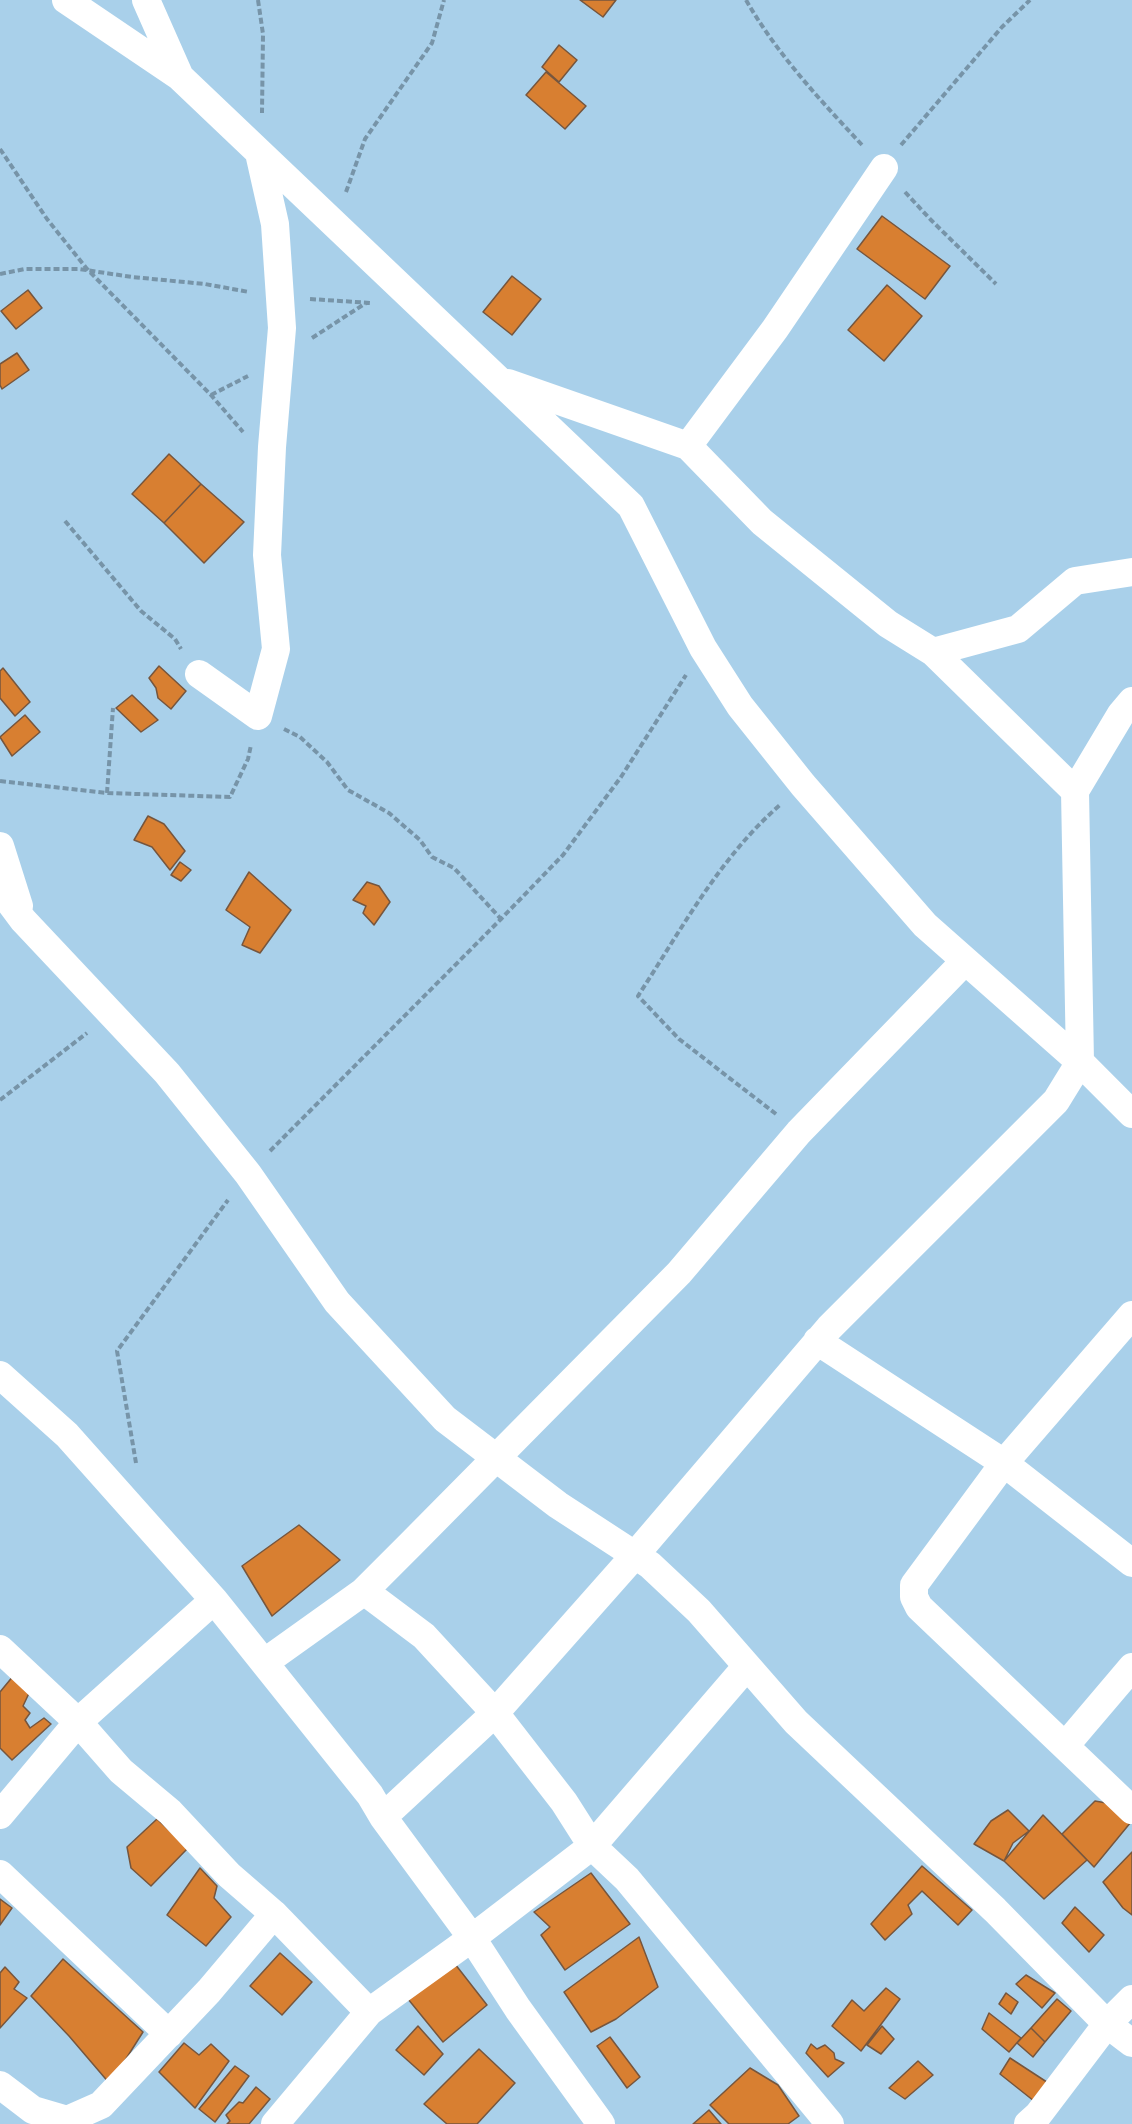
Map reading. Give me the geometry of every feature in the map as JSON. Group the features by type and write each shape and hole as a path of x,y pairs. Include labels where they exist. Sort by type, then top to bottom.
{"street":[{"path":"66,0 180,77 631,506 703,648 740,706 803,785 925,925 1080,1062 1132,1114"},
{"path":"146,0 180,77"},
{"path":"199,674 258,716 276,649 267,555 271,464 282,328 275,224 259,153"},
{"path":"688,446 775,329 884,168"},
{"path":"497,379 688,446 762,522 888,624 933,652 1075,791"},
{"path":"933,652 1018,629 1075,581 1132,572"},
{"path":"383,1817 495,1713 635,1556 817,1341 1056,1101 1080,1062 1075,791 1121,714 1132,701"},
{"path":"0,846 23,920"},
{"path":"0,889 23,920 167,1073 248,1174 337,1302 445,1419 558,1505 650,1565 699,1611 796,1722 995,1910 1107,2024 1132,2043"},
{"path":"265,1662 363,1592 679,1273 798,1132 965,961"},
{"path":"1132,1316 1004,1463 914,1585 914,1597 919,1606 1132,1810"},
{"path":"817,1341 1004,1463 1132,1563"},
{"path":"0,1375 67,1435 214,1600 265,1662 370,1795 383,1817 472,1938 518,2009 601,2124"},
{"path":"363,1592 424,1636 495,1713 564,1802 592,1846 627,1879 830,2124"},
{"path":"0,1815 78,1722 214,1600"},
{"path":"0,1649 78,1722 122,1771 170,1812 229,1875 274,1914 369,2012"},
{"path":"275,2124 369,2012 472,1938 592,1846 747,1666"},
{"path":"1065,1746 1132,1667"},
{"path":"0,1874 169,2034"},
{"path":"0,2085 33,2110 67,2120 101,2105 209,1991 274,1914"},
{"path":"1028,2124 1038,2115 1107,2024 1132,1999"}],"path":[{"path":"258,0 263,34 264,91 259,153"},
{"path":"334,224 365,139 432,43 444,0"},
{"path":"746,0 762,28 815,94 931,220 996,284"},
{"path":"884,168 1002,27 1030,0"},
{"path":"0,149 47,219 87,269 211,395 271,464"},
{"path":"0,274 25,269 87,269 132,277 206,284 280,297 420,306"},
{"path":"279,359 366,303"},
{"path":"65,522 141,611 175,639 196,674 199,674"},
{"path":"136,1466 117,1350 248,1174 563,855 621,777 703,648"},
{"path":"107,794 113,708"},
{"path":"0,781 107,794 230,797 248,759 258,716 300,737 327,762 348,790 389,813 420,840 432,856 454,868 501,920"},
{"path":"798,1132 679,1039 638,996 725,863 756,826 803,785"},
{"path":"0,1100 112,1015"}],"building":[{"path":"580,0 616,0 603,17"},
{"path":"559,45 577,60 559,82 542,67"},
{"path":"546,72 586,106 565,129 526,95"},
{"path":"882,216 950,266 925,299 857,249"},
{"path":"512,276 541,299 512,335 483,312"},
{"path":"887,285 922,316 884,361 848,330"},
{"path":"28,290 42,308 16,329 1,311"},
{"path":"17,353 29,370 2,389 0,364"},
{"path":"169,454 201,484 164,523 132,494"},
{"path":"201,484 244,522 204,563 164,523"},
{"path":"159,666 186,691 171,709 158,698 156,688 149,678"},
{"path":"3,668 30,702 15,716 0,698 0,671"},
{"path":"132,695 158,720 141,732 116,708"},
{"path":"25,715 40,732 12,756 0,737"},
{"path":"148,816 164,824 185,851 170,870 152,847 134,840"},
{"path":"180,862 191,870 181,881 171,875"},
{"path":"249,872 291,910 260,953 242,945 250,927 226,910"},
{"path":"367,882 379,886 390,902 374,925 363,913 366,906 353,900"},
{"path":"299,1525 340,1560 272,1616 242,1566"},
{"path":"14,1675 31,1689 23,1706 30,1713 25,1720 30,1728 44,1718 51,1724 12,1760 0,1748 0,1692"},
{"path":"1095,1801 1112,1804 1131,1822 1094,1867 1062,1834"},
{"path":"1008,1810 1029,1831 1013,1843 1004,1861 974,1844 991,1821"},
{"path":"1043,1815 1087,1860 1044,1899 1004,1861"},
{"path":"157,1819 188,1848 151,1886 131,1868 127,1847"},
{"path":"1132,1852 1132,1915 1123,1908 1103,1882"},
{"path":"922,1866 972,1910 958,1925 922,1891 908,1905 912,1914 885,1940 871,1924"},
{"path":"200,1868 217,1886 214,1898 231,1917 206,1946 167,1915"},
{"path":"591,1873 630,1924 565,1970 541,1935 550,1927 534,1912"},
{"path":"0,1899 12,1908 0,1925"},
{"path":"1075,1907 1104,1935 1089,1952 1062,1923"},
{"path":"639,1937 658,1987 616,2019 591,2032 564,1992"},
{"path":"280,1953 312,1982 282,2015 250,1986"},
{"path":"63,1959 143,2032 110,2084 31,1996"},
{"path":"455,1964 487,2005 443,2042 408,1999"},
{"path":"5,1967 19,1982 14,1989 27,1998 0,2028 0,1973"},
{"path":"1026,1975 1055,1993 1042,2008 1016,1984"},
{"path":"886,1988 900,1999 861,2051 832,2026 852,2000 864,2011"},
{"path":"1006,1993 1018,2002 1011,2014 999,2004"},
{"path":"1057,1999 1071,2011 1045,2042 1031,2028"},
{"path":"989,2013 1021,2038 1009,2052 982,2029"},
{"path":"418,2026 443,2054 424,2075 396,2050"},
{"path":"882,2026 894,2039 881,2054 867,2045"},
{"path":"1031,2028 1045,2042 1033,2057 1017,2043"},
{"path":"610,2037 640,2077 627,2088 597,2046"},
{"path":"184,2043 199,2055 211,2044 229,2061 195,2108 159,2072"},
{"path":"811,2044 817,2049 825,2045 834,2053 835,2059 844,2063 828,2077 806,2053"},
{"path":"479,2049 515,2083 477,2124 447,2124 424,2104"},
{"path":"1010,2058 1056,2088 1039,2105 1000,2074"},
{"path":"918,2061 933,2075 905,2099 889,2088"},
{"path":"235,2066 249,2076 215,2122 199,2109"},
{"path":"750,2068 778,2085 799,2116 788,2124 729,2124 710,2105"},
{"path":"256,2087 270,2099 249,2124 227,2124 230,2121 226,2115 239,2102 243,2103"},
{"path":"709,2110 721,2124 693,2124"}]}
